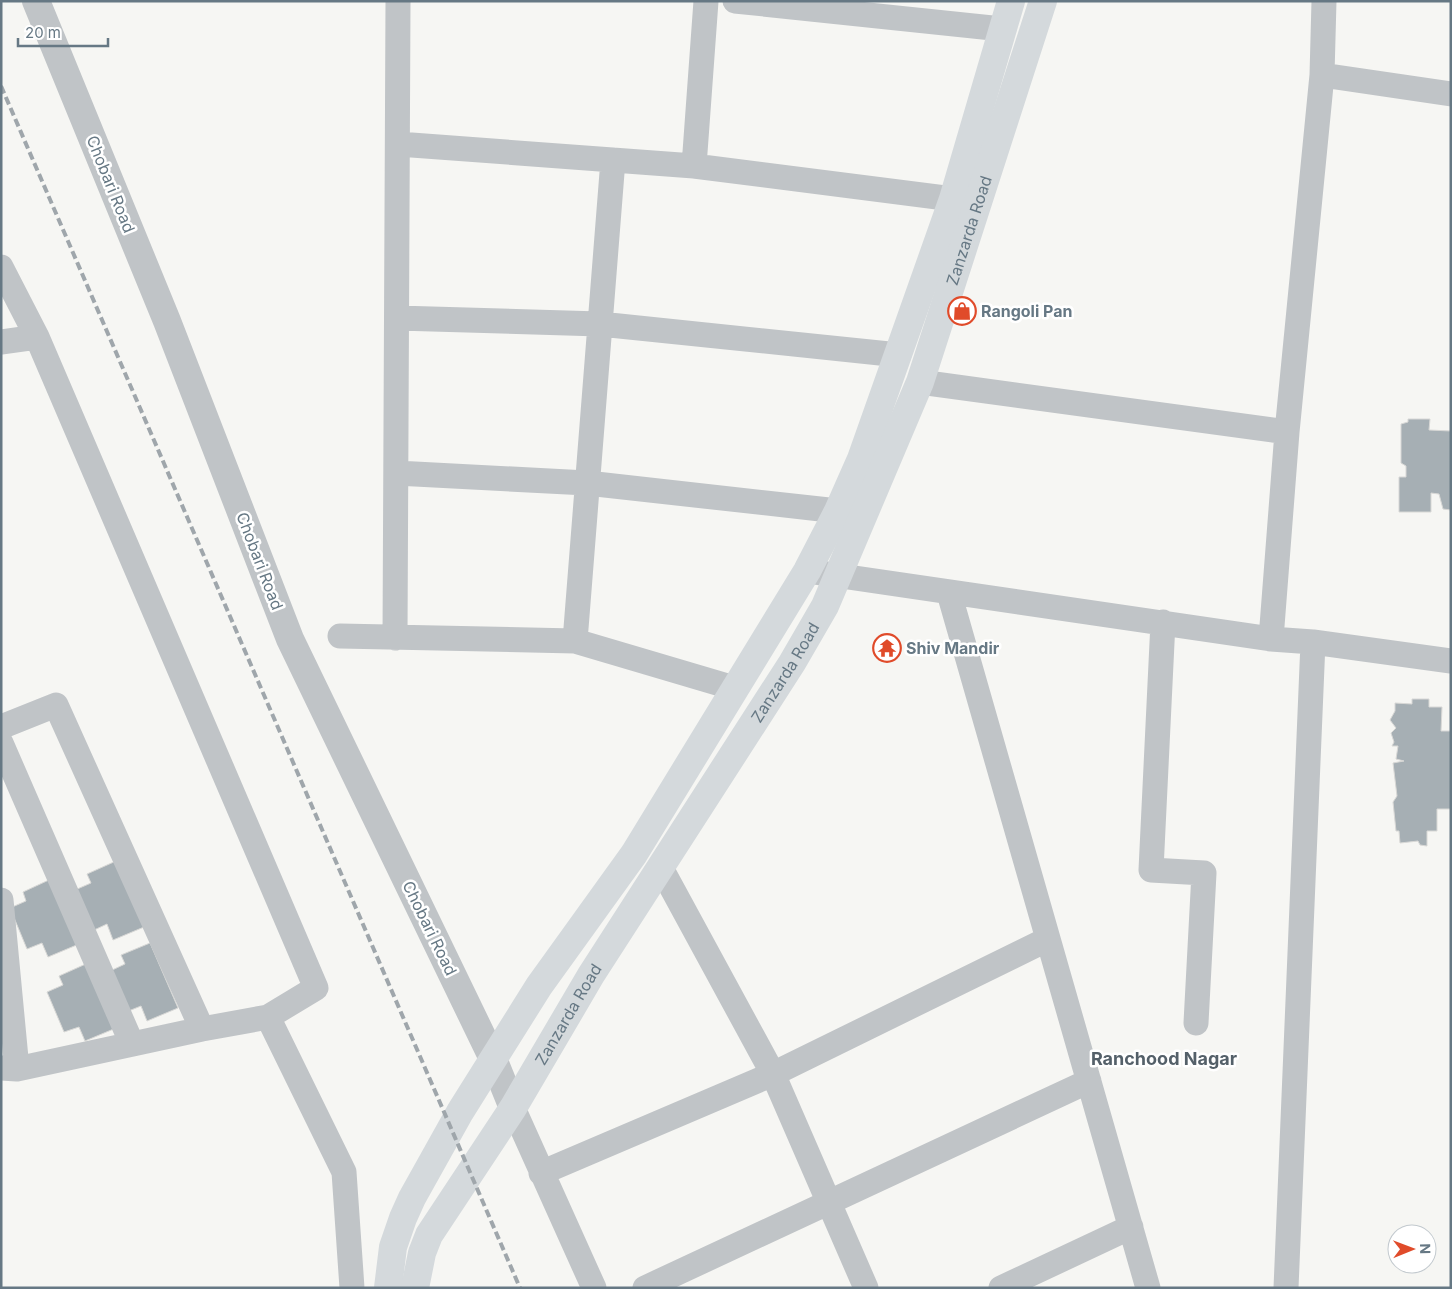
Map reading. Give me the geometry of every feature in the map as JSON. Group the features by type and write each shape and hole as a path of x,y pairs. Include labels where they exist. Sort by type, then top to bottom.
{"main road":[{"path":"388,1288 393,1247 412,1198 460,1112 540,986 634,854 807,571 838,511 862,459 953,199 1011,1"},
{"name":"Zanzarda Road","path":"415,1288 422,1253 429,1235 513,1108 591,975 792,663 825,606 920,382 1043,1"}],"street":[{"name":"Chobari Road","path":"36,1 168,321 290,639 494,1061 513,1108"},
{"path":"395,638 398,1"},
{"path":"694,166 706,1"},
{"path":"735,1 1002,29"},
{"path":"1271,639 1287,432 1322,75 1324,1"},
{"path":"1322,75 1451,94"},
{"path":"398,144 694,166 953,199"},
{"path":"575,641 614,160"},
{"path":"1,267 37,336 316,988 268,1017 9,1068 1,900"},
{"path":"397,318 600,324 899,355"},
{"path":"1,342 37,336"},
{"path":"920,382 1287,432"},
{"path":"396,473 587,484 838,511"},
{"path":"807,571 1271,639 1313,642 1451,661"},
{"path":"949,593 1148,1288"},
{"path":"1163,622 1151,870 1204,873 1196,1023"},
{"path":"340,636 575,641 734,688"},
{"path":"1286,1288 1313,642"},
{"path":"1,727 56,705 202,1029"},
{"path":"1,743 132,1044"},
{"path":"660,868 773,1074 866,1288"},
{"path":"541,1173 773,1074 1048,939"},
{"path":"268,1017 344,1172 352,1288"},
{"path":"645,1288 828,1201 1089,1081"},
{"path":"513,1108 594,1288"},
{"path":"1001,1288 1131,1227"}],"building":[{"path":"1408,419 1430,419 1429,430 1451,431 1451,510 1443,509 1439,494 1431,493 1431,512 1399,512 1399,477 1406,477 1406,466 1401,463 1401,424 1408,422"},
{"path":"1412,699 1429,699 1429,707 1442,707 1441,731 1451,731 1451,809 1437,809 1437,831 1427,831 1427,846 1420,845 1418,841 1400,843 1399,831 1396,831 1393,802 1397,796 1393,763 1404,761 1396,759 1398,746 1392,746 1394,742 1391,733 1396,728 1390,720 1395,711 1395,703 1412,704"},
{"path":"116,861 144,927 113,940 107,924 92,931 75,890 91,883 87,874"},
{"path":"51,879 79,944 48,957 42,943 27,949 10,908 26,901 23,892"},
{"path":"150,943 178,1008 147,1021 141,1006 126,1012 108,972 125,964 121,955"},
{"path":"88,963 116,1028 85,1041 79,1027 64,1032 47,992 63,985 59,976"}],"railway":[{"path":"1,86 520,1288"}],"place":[{"name":"Rangoli Pan","path":"962,311"},
{"name":"Shiv Mandir","path":"887,648"}],"district":[{"name":"Ranchood Nagar","path":"1164,1059"}]}
